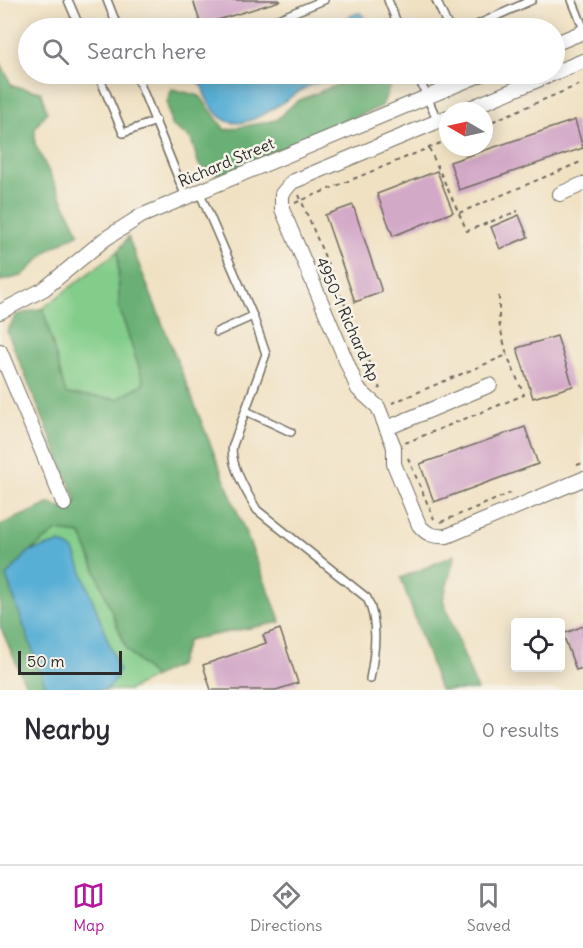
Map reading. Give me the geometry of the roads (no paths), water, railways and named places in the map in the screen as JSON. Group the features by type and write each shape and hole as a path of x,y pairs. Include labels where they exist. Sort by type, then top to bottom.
{"street":[{"path":"565,40 583,32"},
{"path":"565,68 583,60"},
{"name":"Richard Street","path":"0,312 44,289 119,229 141,216 457,84"},
{"path":"484,102 527,84"},
{"name":"4950-1 Richard Ap","path":"439,122 293,181 282,194 282,209 358,389 378,407 394,447 394,464 419,525 430,535 447,536 583,479"},
{"path":"560,194 583,184"},
{"path":"0,351 64,504"},
{"path":"387,428 489,386"}],"lane":[{"path":"68,0 76,18"},
{"path":"107,0 114,18"},
{"path":"280,18 324,0"},
{"path":"388,0 395,18"},
{"path":"436,0 444,18"},
{"path":"492,18 532,0"},
{"path":"572,0 583,27"},
{"path":"102,84 123,133 156,121"},
{"path":"140,84 156,121 253,316 266,354 232,450 247,494 257,510 367,598 372,608 375,654 370,679"},
{"path":"422,84 439,114"},
{"path":"217,332 253,316"},
{"path":"246,411 291,432"}],"water":[{"path":"360,13 366,18 347,18"},
{"path":"200,84 314,84 262,115 249,121 236,123 224,120 214,110 206,99"},
{"path":"60,543 74,550 119,670 112,685 104,690 47,690 6,576 30,551"}]}
